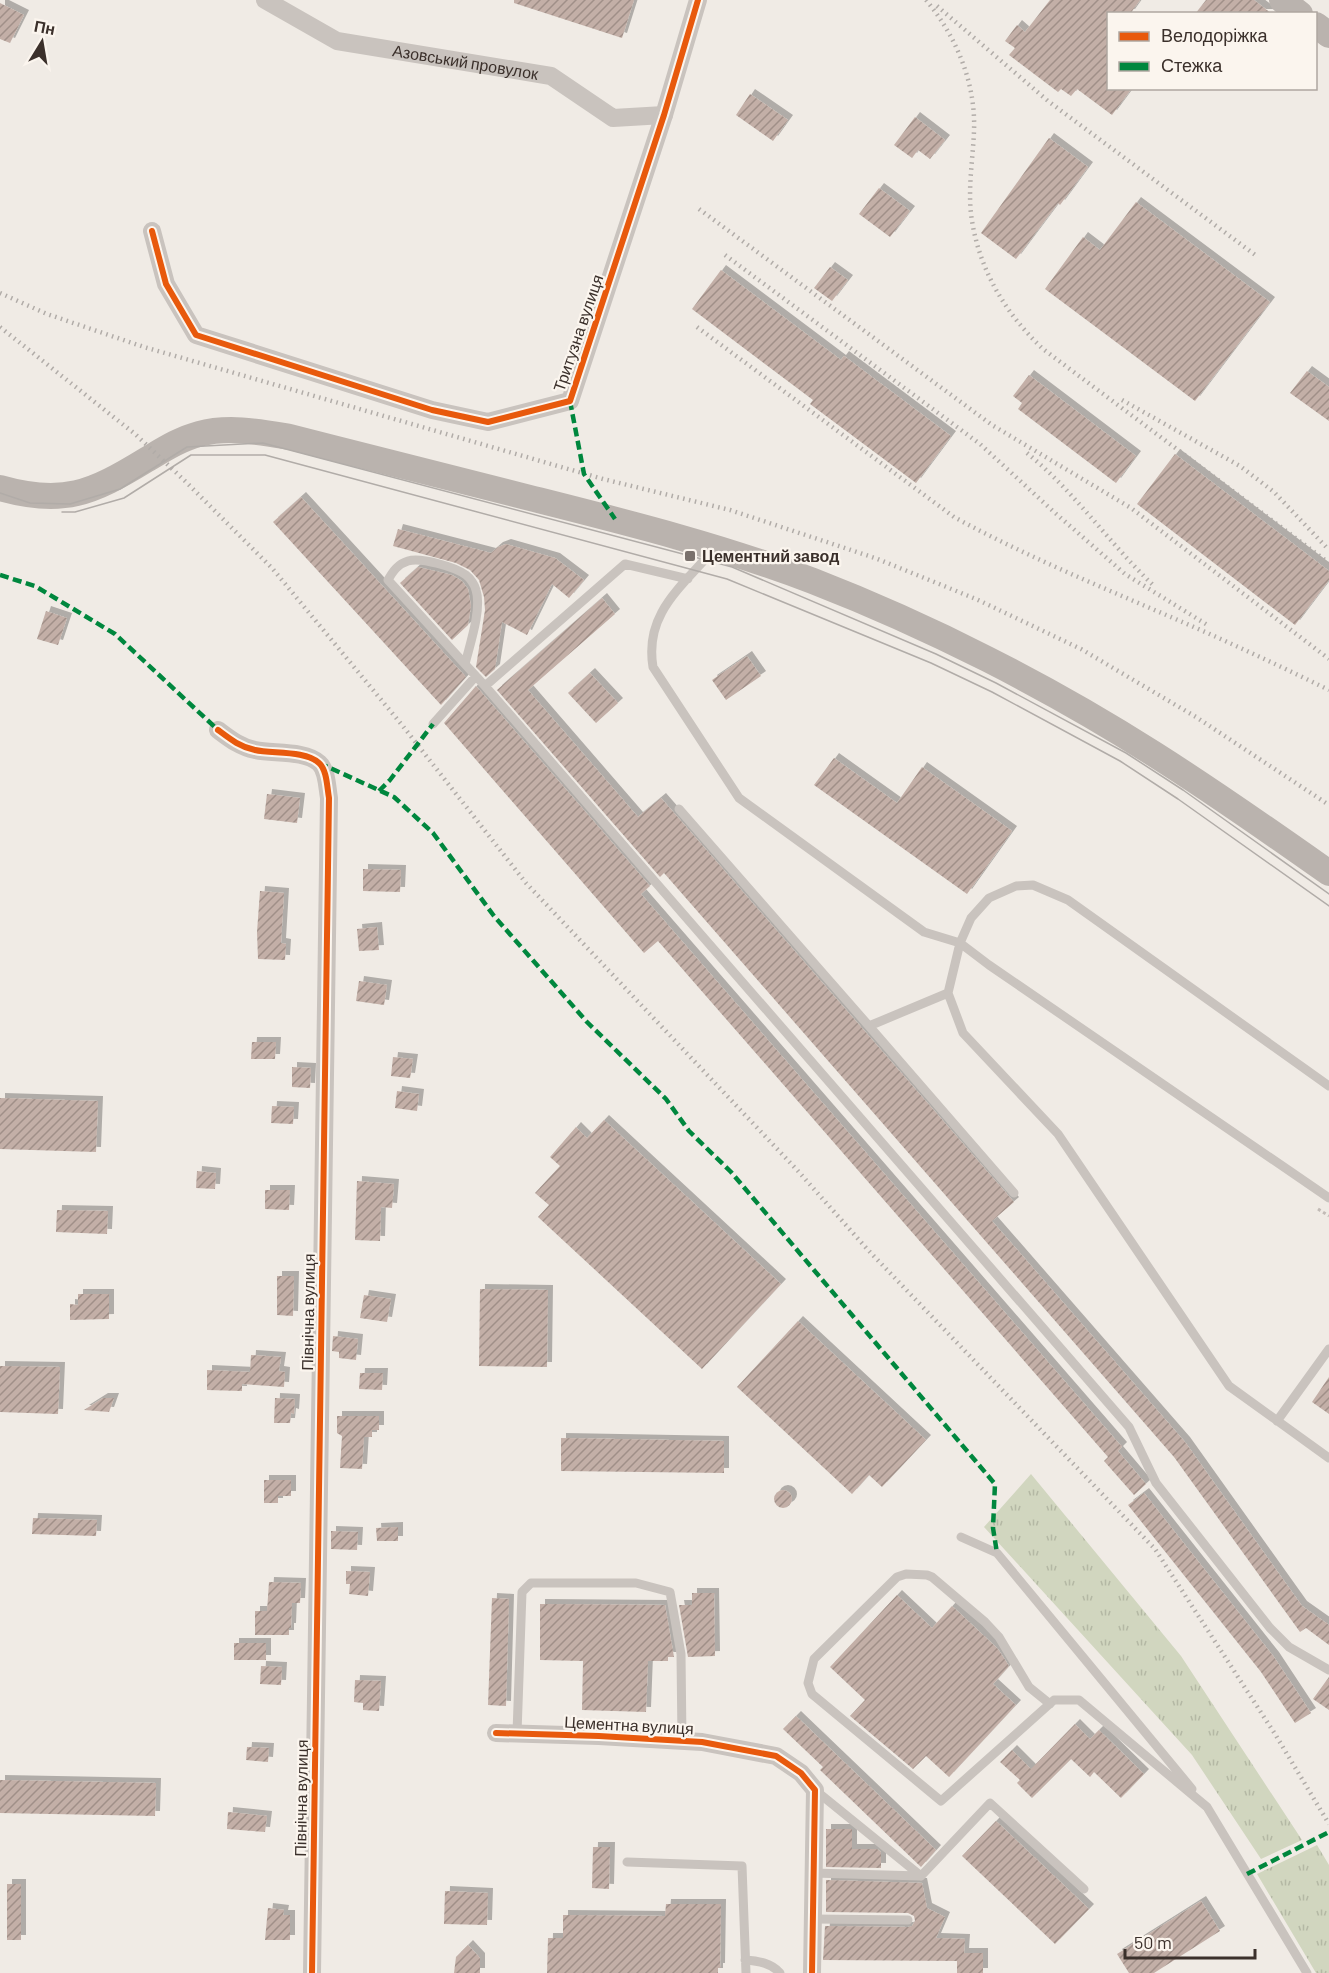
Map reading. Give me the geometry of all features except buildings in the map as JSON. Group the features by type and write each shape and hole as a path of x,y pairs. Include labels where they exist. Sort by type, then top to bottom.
{"main road":[{"path":"1282,0 1297,12"},
{"path":"1317,26 1329,35"},
{"path":"0,488 20,493 52,496 82,493 109,483 176,442 200,434 226,430 256,431 325,446 717,547 814,582 899,617 1028,682 1152,753 1329,873"}],"street":[{"name":"Азовський провулок","path":"265,0 338,41 551,75 613,118 664,115"},
{"name":"Тритузна вулиця","path":"152,231 166,284 196,334 432,410 488,422 570,401 664,115 698,0"},
{"name":"Північна вулиця","path":"218,730 238,745 255,751 305,756 319,763 327,778 329,798 312,1973"},
{"name":"Цементна вулиця","path":"496,1733 702,1742 776,1756 801,1773 815,1790"},
{"path":"812,1973 815,1790"}],"lane":[{"path":"717,547 662,609 651,638 652,667 739,798 924,932 960,943 1329,1198"},
{"path":"465,664 478,604 476,590 468,576 453,568 417,560 406,561 395,568 388,580 485,686 1129,1427 1156,1483 1270,1628 1289,1647 1329,1670"},
{"path":"485,686 626,564 688,579"},
{"path":"433,724 476,676"},
{"path":"679,809 1014,1193"},
{"path":"1329,1086 1068,900 1052,891 1033,885 1016,886 989,898 971,918 960,943 948,993 963,1033 1058,1134 1229,1386 1329,1458"},
{"path":"869,1026 948,993"},
{"path":"1277,1421 1329,1349"},
{"path":"961,1537 997,1553 1207,1807 1307,1973"},
{"path":"1050,1704 1029,1687 999,1637 985,1622 927,1575 906,1574 897,1577 814,1659 808,1683 812,1694 941,1801 1050,1704 1054,1700 1079,1700 1207,1807"},
{"path":"517,1733 522,1592 531,1583 636,1583 670,1592 681,1654 682,1741"},
{"path":"815,1790 921,1876"},
{"path":"813,1873 921,1876 990,1803 1084,1889"},
{"path":"627,1862 742,1866 746,1973"},
{"path":"813,1919 908,1920"},
{"path":"746,1960 762,1961 780,1973"}],"green space":[{"path":"1031,1474 1181,1656 1302,1840 1261,1859 1192,1755 984,1527"},
{"path":"1317,1845 1329,1865 1329,1973 1316,1973 1257,1874"}],"tram line":[{"path":"0,493 30,503 70,504 120,489 187,447 263,443 732,567 936,654 996,683 1126,753 1183,790 1329,894"},
{"path":"62,512 75,512 124,498 191,455 265,455 727,579 931,663 992,692 1120,761 1178,799 1329,906"}],"railway":[{"path":"926,0 955,45 968,78 974,113 971,214 980,253 987,271 1016,320 1043,349 1329,563"},
{"path":"937,6 1048,101 1258,257"},
{"path":"699,209 992,425 1131,508 1329,659"},
{"path":"725,255 980,444 1125,574 1209,626"},
{"path":"0,293 47,314 144,347 603,479 730,510 875,558 976,599 1081,649 1196,717 1329,805"},
{"path":"0,327 135,434 272,568 402,725 526,883 798,1171 868,1250 1155,1549 1275,1734 1329,1824"},
{"path":"697,327 954,517 1040,560 1223,640 1329,690"},
{"path":"1122,400 1240,466 1274,492 1329,550"},
{"path":"1027,453 1076,500 1153,585"}],"marked path":[{"path":"570,401 584,474 615,519"},
{"path":"0,575 35,586 115,634 218,730"},
{"path":"379,791 433,724"},
{"path":"319,763 394,797 433,833 494,916 587,1022 666,1099 689,1131 731,1172 995,1484 993,1528 997,1553"},
{"path":"1247,1874 1329,1832"}],"cycle path":[{"path":"152,231 166,284 196,335 432,410 488,422 570,401 664,115 698,0"},
{"path":"218,730 250,749 297,754 313,759 324,770 329,798 312,1973"},
{"path":"496,1733 702,1742 776,1756 801,1773 815,1790 812,1973"}],"place":[{"name":"Цементний завод","path":"690,556"}]}
